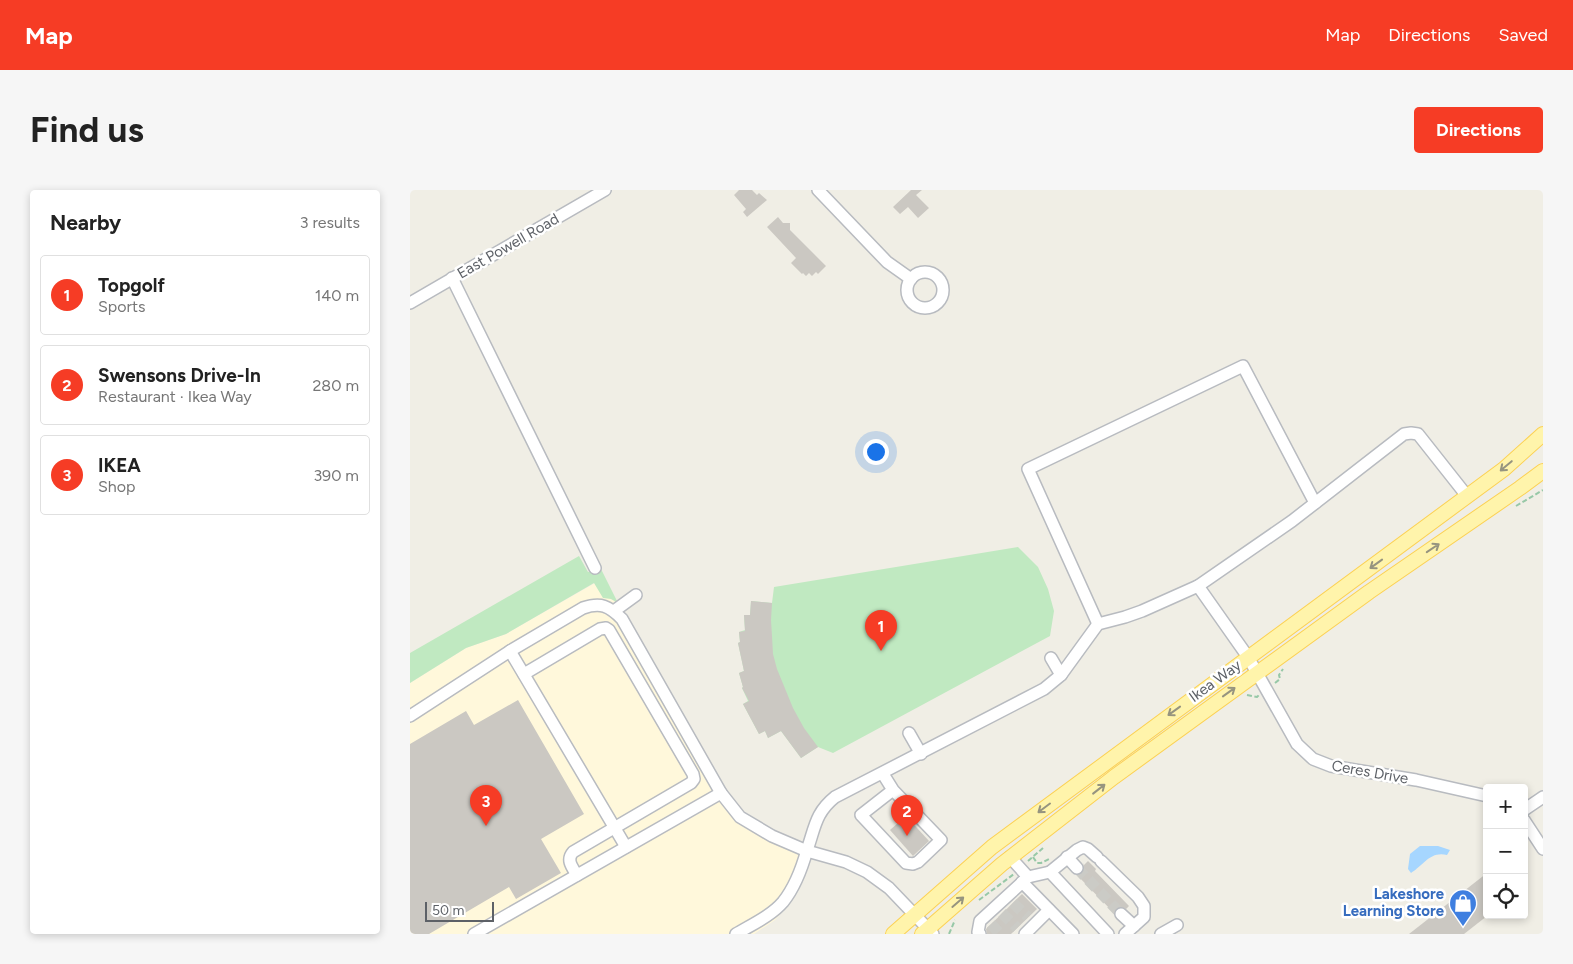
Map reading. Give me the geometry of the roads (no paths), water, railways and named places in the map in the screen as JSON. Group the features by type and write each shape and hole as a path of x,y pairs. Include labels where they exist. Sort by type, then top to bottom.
{"main road":[{"name":"Ikea Way","path":"893,934 992,847 1504,469 1543,434"},
{"name":"Ikea Way","path":"928,932 1010,858 1114,777 1369,592 1543,471"}],"street":[{"name":"East Powell Road","path":"410,302 605,190"},
{"path":"818,190 887,262 911,279"},
{"path":"452,278 595,568"},
{"path":"1098,624 1028,469 1243,366 1315,503"},
{"path":"736,934 765,917 782,903 794,884 807,851 815,821 826,804 835,797 883,774 1044,689 1061,675 1098,624 1125,618 1198,586 1292,521 1404,434 1418,434 1467,496"},
{"name":"Ceres Drive","path":"1198,586 1248,657 1297,744 1313,759 1331,766 1416,780 1483,795"},
{"path":"614,611 636,595"},
{"path":"410,716 510,651 583,608 593,605 604,606 614,611 622,619 721,793 740,817 772,836 807,851 846,862 868,872 889,888 928,932"},
{"path":"524,674 600,629 606,628 609,630 693,774 694,779 690,783 573,852 569,856 569,862 577,875"},
{"path":"510,651 626,847"},
{"path":"1051,658 1061,675"},
{"path":"909,733 921,754"},
{"path":"883,774 893,790 941,840 918,862 913,864 906,863 861,815 893,790"},
{"path":"474,934 721,793"},
{"path":"1528,807 1543,797"},
{"path":"1528,826 1543,849"},
{"path":"980,934 978,932 980,921 987,921 1010,900 1024,876 1058,865 1083,847 1099,859 1138,897 1144,906 1144,917 1129,930 1121,914"},
{"path":"1010,858 1049,910 1073,934"},
{"path":"1058,865 1077,868"},
{"path":"1058,865 1108,934"},
{"path":"1022,932 1031,921 1049,910"},
{"path":"1161,934 1177,925"}],"water":[{"path":"1420,846 1438,846 1450,850 1447,855 1436,855 1428,859 1411,873 1408,869 1410,854"}],"tunnel":[{"path":"1077,868 1121,914"},
{"path":"1013,903 1028,917"},
{"path":"1002,913 1017,928"},
{"path":"991,924 1000,934"}],"place":[{"name":"Topgolf","path":"881,651"},
{"name":"IKEA","path":"486,826"},
{"name":"Swensons Drive-In","path":"907,836"},
{"name":"Lakeshore Learning Store","path":"1463,927"}]}
